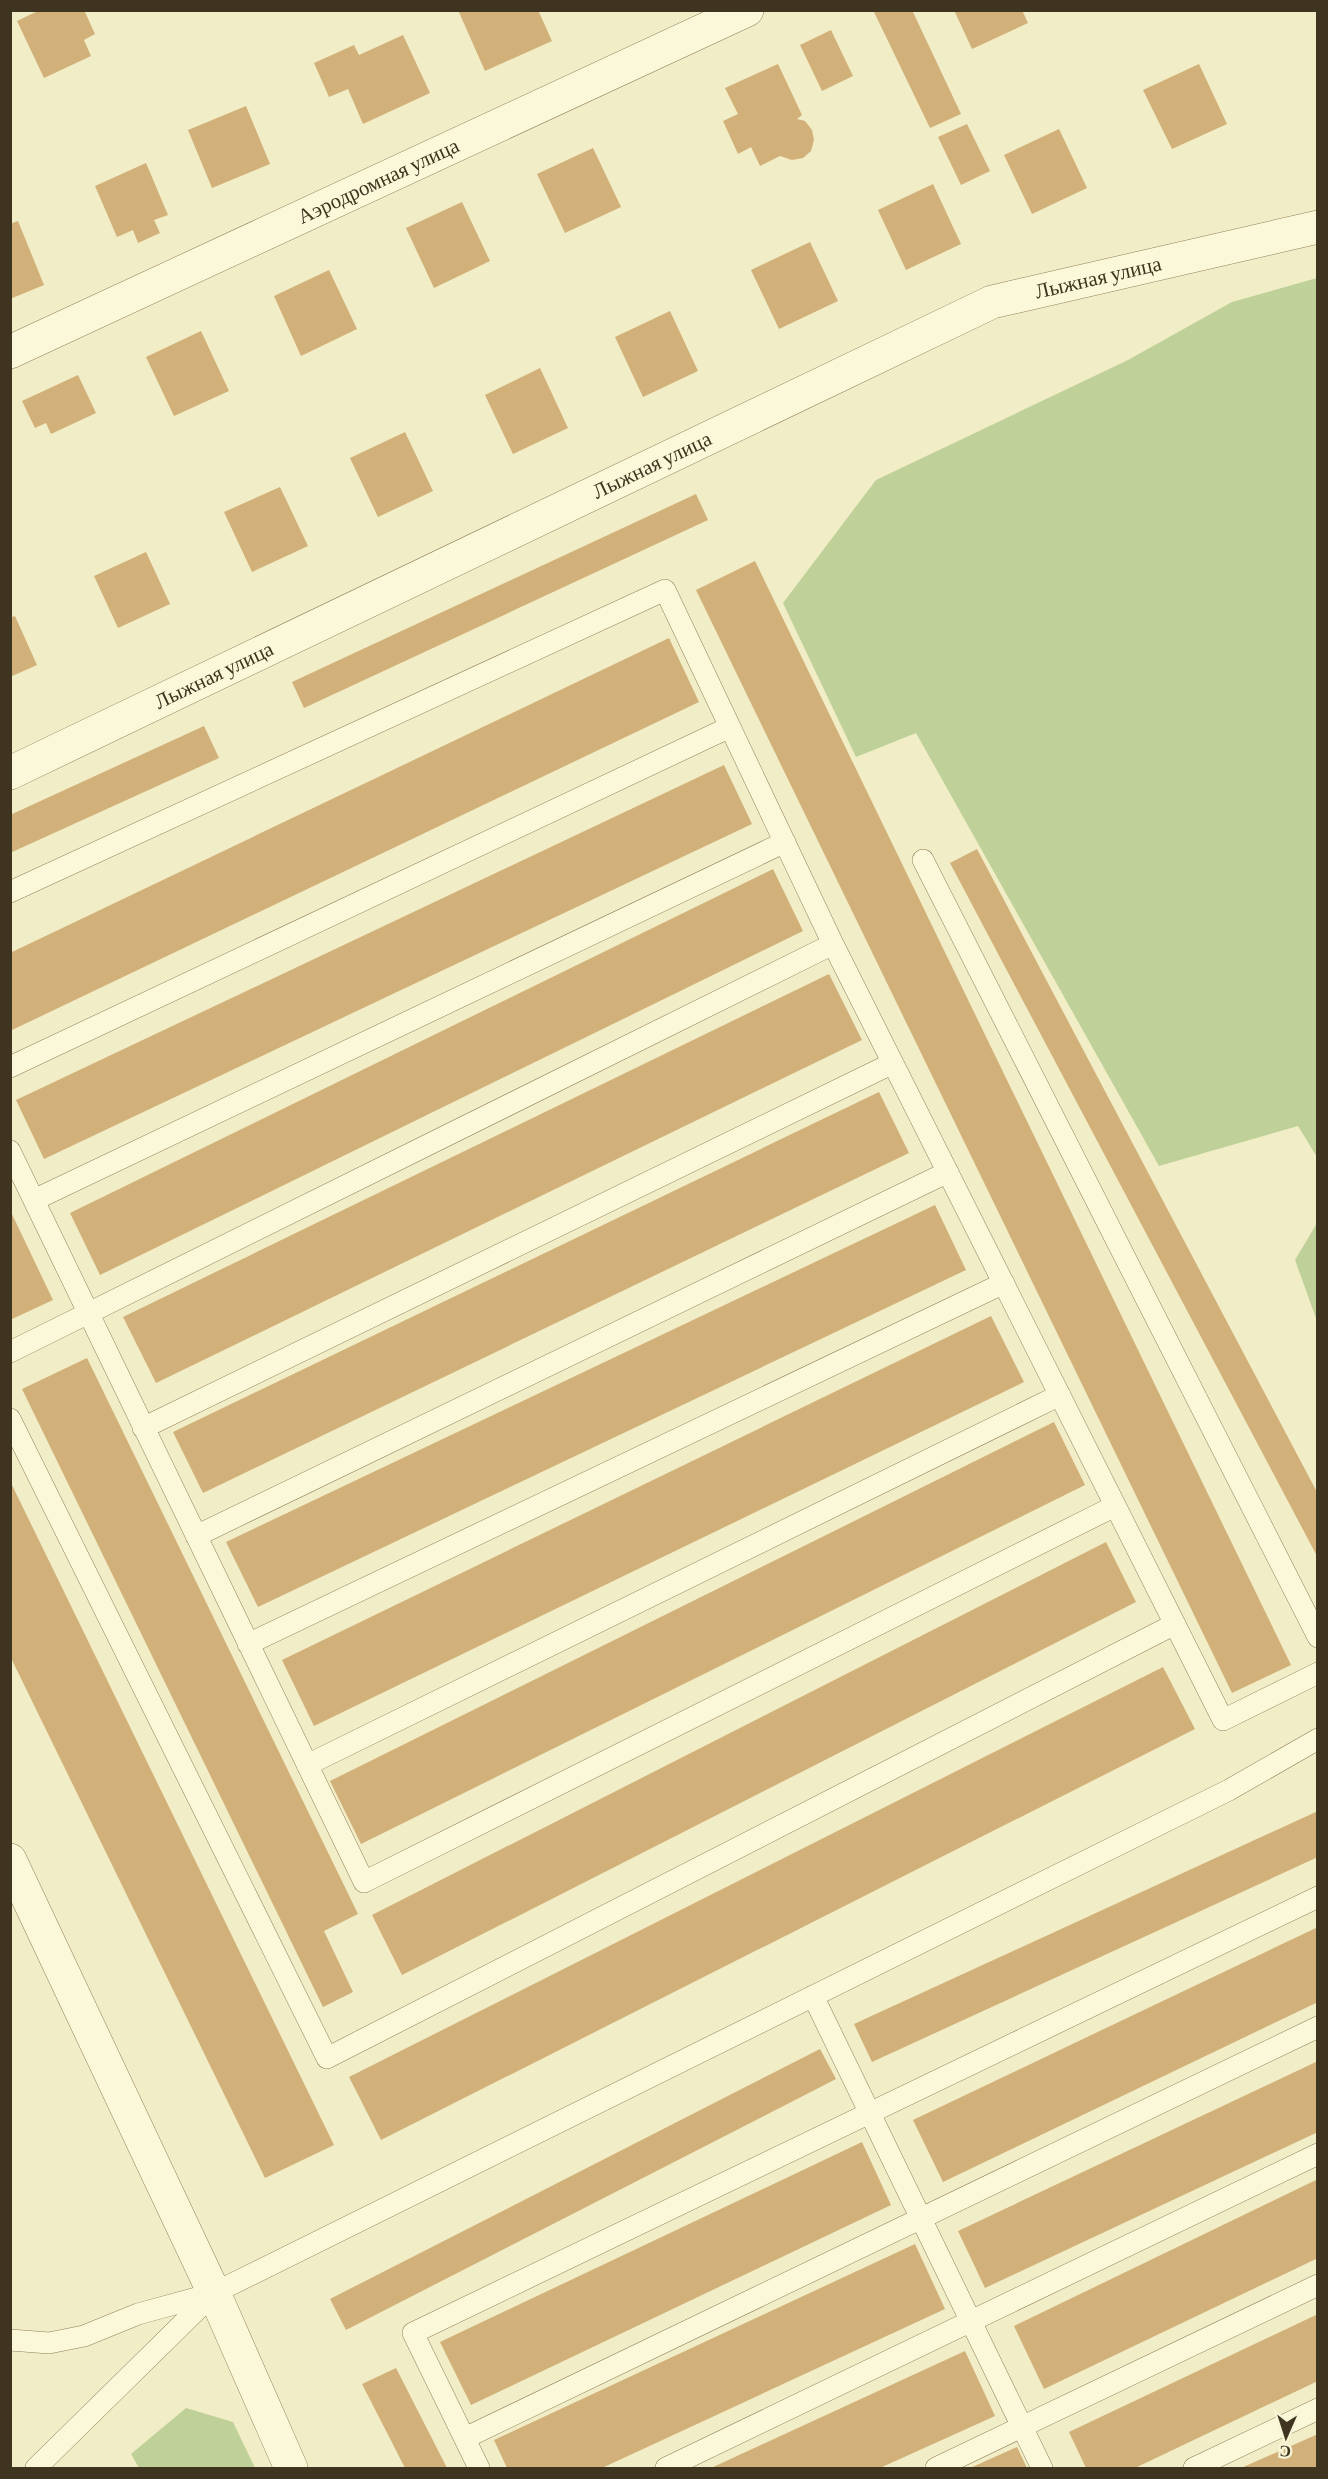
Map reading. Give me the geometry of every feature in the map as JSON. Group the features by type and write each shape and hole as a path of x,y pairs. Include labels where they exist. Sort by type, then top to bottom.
{"street":[{"name":"Аэродромная улица","path":"10,352 747,10"},
{"name":"Лыжная улица","path":"10,773 992,303 1317,227"},
{"path":"10,1860 214,2293 291,2469"}],"lane":[{"path":"10,892 665,590 833,944 1223,1720 1317,1673"},
{"path":"10,1067 730,727"},
{"path":"34,1200 785,842"},
{"path":"923,860 1317,1637"},
{"path":"10,1352 833,944"},
{"path":"143,1428 893,1063"},
{"path":"10,1151 364,1882 1115,1506"},
{"path":"196,1536 948,1172"},
{"path":"248,1644 1004,1283"},
{"path":"307,1765 1060,1395"},
{"path":"10,1419 327,2058 1175,1624"},
{"path":"10,2340 49,2343 84,2336 138,2314 214,2293 1229,1790 1317,1739"},
{"path":"479,2469 413,2333 1317,1897"},
{"path":"813,1996 1042,2469"},
{"path":"465,2438 1317,2028"},
{"path":"666,2469 1317,2154"},
{"path":"936,2469 1317,2285"},
{"path":"40,2467 214,2293"},
{"path":"1194,2469 1317,2409"}],"green space":[{"path":"1317,278 1317,1157 1298,1126 1159,1166 916,733 856,757 783,603 876,480 1128,360 1232,302"},
{"path":"1317,1223 1317,1321 1295,1260"},
{"path":"186,2408 233,2422 255,2468 139,2468 131,2454"}],"building":[{"path":"40,10 84,10 95,34 84,40 91,56 44,78 17,21"},
{"path":"458,10 538,10 552,41 485,71"},
{"path":"877,10 912,10 961,114 930,128 874,12"},
{"path":"954,10 1022,10 1028,23 972,49"},
{"path":"831,30 853,76 822,91 800,45"},
{"path":"403,35 430,93 363,124 348,89 329,97 314,63 354,45 359,55"},
{"path":"778,64 802,115 797,119 805,121 812,130 814,140 811,151 803,158 792,160 780,156 760,166 751,147 738,154 723,121 738,114 725,88"},
{"path":"1199,64 1227,124 1172,149 1143,90"},
{"path":"246,106 270,164 212,188 188,130"},
{"path":"967,124 990,171 961,185 938,137"},
{"path":"1059,129 1087,188 1032,214 1004,155"},
{"path":"593,148 621,207 565,233 537,174"},
{"path":"146,163 168,215 154,220 160,233 138,243 133,230 117,237 95,186"},
{"path":"933,184 961,244 906,270 878,210"},
{"path":"462,202 490,261 434,288 406,228"},
{"path":"18,221 44,285 10,299 10,224"},
{"path":"810,242 838,301 779,329 751,270"},
{"path":"329,270 357,329 301,356 274,296"},
{"path":"670,311 698,371 643,397 615,337"},
{"path":"201,331 229,391 174,416 146,357"},
{"path":"540,368 568,428 513,454 485,395"},
{"path":"78,375 96,413 51,434 46,423 35,428 22,401"},
{"path":"405,432 433,491 378,517 350,458"},
{"path":"280,487 308,546 252,572 224,512"},
{"path":"696,494 708,520 304,708 292,682"},
{"path":"146,552 170,604 118,628 94,576"},
{"path":"755,561 1291,1665 1232,1693 696,590"},
{"path":"15,616 37,665 10,677 10,618"},
{"path":"669,638 699,702 10,1031 10,953"},
{"path":"204,726 219,758 10,853 10,815"},
{"path":"724,765 752,824 44,1159 16,1100"},
{"path":"977,849 1318,1494 1318,1558 950,863"},
{"path":"773,869 803,931 100,1275 70,1213"},
{"path":"829,974 862,1040 156,1383 123,1317"},
{"path":"879,1092 909,1153 203,1493 173,1432"},
{"path":"935,1205 966,1270 258,1607 226,1542"},
{"path":"10,1210 53,1300 10,1320"},
{"path":"991,1316 1024,1382 314,1726 282,1660"},
{"path":"87,1358 358,1914 324,1931 353,1992 323,2007 22,1389"},
{"path":"1054,1422 1085,1485 361,1844 330,1781"},
{"path":"10,1481 334,2145 265,2178 10,1656"},
{"path":"1106,1542 1136,1602 402,1975 372,1915"},
{"path":"1163,1667 1195,1729 381,2140 349,2077"},
{"path":"1318,1811 1318,1857 872,2062 854,2024"},
{"path":"1318,1927 1318,2002 943,2182 913,2120"},
{"path":"820,2049 836,2079 346,2330 330,2299"},
{"path":"1318,2061 1318,2132 985,2288 958,2231"},
{"path":"862,2142 891,2205 471,2405 440,2342"},
{"path":"1318,2179 1318,2258 1044,2389 1014,2326"},
{"path":"915,2244 945,2309 602,2468 507,2468 494,2440"},
{"path":"1318,2314 1318,2381 1135,2468 1086,2468 1069,2432"},
{"path":"965,2351 995,2416 880,2468 711,2468"},
{"path":"396,2368 447,2468 405,2468 362,2384"},
{"path":"1318,2434 1318,2468 1241,2468"},
{"path":"1017,2447 1027,2468 970,2468"}]}
